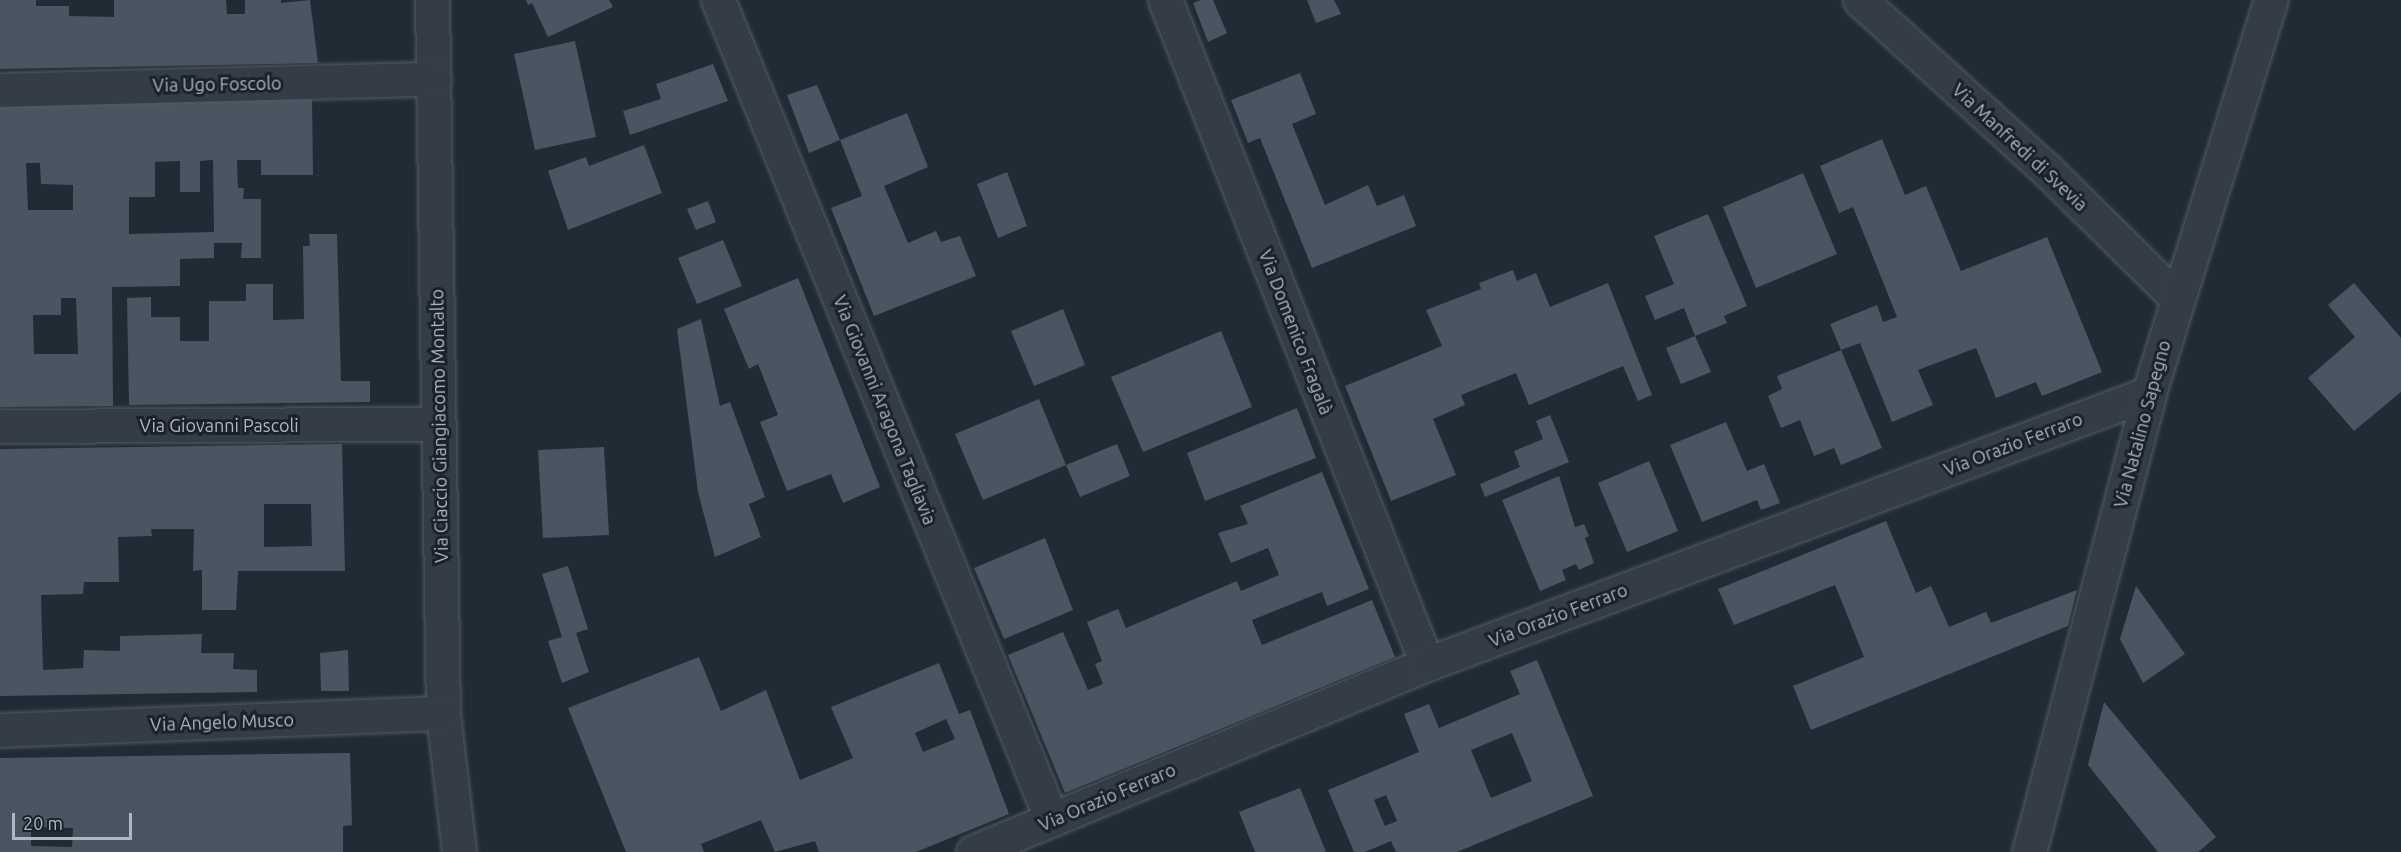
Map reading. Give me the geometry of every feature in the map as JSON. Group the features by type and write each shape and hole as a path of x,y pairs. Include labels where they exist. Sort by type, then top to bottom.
{"street":[{"name":"Via Ciaccio Giangiacomo Montalto","path":"432,0 443,713 459,852"},
{"name":"Via Giovanni Aragona Tagliavia","path":"718,0 1052,820"},
{"name":"Via Domenico Fragalà","path":"1166,0 1427,664"},
{"name":"Via Manfredi di Svevia","path":"1860,0 2047,170 2176,297"},
{"name":"Via Natalino Sapegno","path":"2030,852 2176,297 2271,0"},
{"name":"Via Ugo Foscolo","path":"0,90 434,79"},
{"name":"Via Orazio Ferraro","path":"973,852 1427,664 2149,393"},
{"name":"Via Giovanni Pascoli","path":"0,426 439,424"},
{"name":"Via Angelo Musco","path":"0,730 443,713"}],"building":[{"path":"0,0 36,0 36,6 69,6 69,16 114,17 114,0 226,0 227,14 245,14 245,0 281,0 281,3 310,0 318,63 0,69"},
{"path":"526,0 609,0 613,7 548,37 532,3 528,5"},
{"path":"1213,0 1227,33 1208,42 1193,3"},
{"path":"1307,0 1334,0 1341,14 1316,23"},
{"path":"575,41 596,137 535,150 514,54"},
{"path":"713,64 728,101 630,135 623,111 661,99 656,84"},
{"path":"1300,73 1316,114 1292,124 1325,205 1368,185 1377,206 1404,195 1416,226 1312,268 1260,138 1248,143 1231,100"},
{"path":"817,85 840,140 809,153 787,95"},
{"path":"312,99 313,175 261,175 261,160 237,160 238,188 244,188 243,199 261,199 261,258 241,258 242,243 214,243 214,258 180,259 180,286 112,287 113,406 0,407 0,104","holes":["213,160 214,232 129,234 129,197 155,197 155,162 180,161 180,192 200,192 200,161","26,163 40,163 41,184 73,185 73,210 28,210","61,298 76,298 78,354 34,354 33,315 61,315"]},
{"path":"907,113 928,167 884,186 908,243 936,231 941,242 960,236 976,276 874,316 831,208 862,196 840,140"},
{"path":"1882,139 1905,195 1926,186 1961,271 2047,237 2102,372 2042,396 2036,382 1996,398 1976,348 1918,370 1933,405 1892,422 1860,343 1841,350 1830,324 1877,305 1883,322 1897,317 1853,207 1839,213 1820,166"},
{"path":"644,145 662,193 568,230 548,171 586,157 589,166"},
{"path":"1007,172 1027,226 998,238 977,184"},
{"path":"1803,173 1837,254 1756,288 1723,207"},
{"path":"708,201 716,222 696,230 687,209"},
{"path":"1708,214 1747,306 1724,316 1727,323 1695,336 1684,308 1655,320 1645,296 1674,284 1654,236"},
{"path":"309,234 337,234 341,381 370,381 370,402 129,405 127,298 151,297 151,317 180,317 180,341 209,341 209,301 246,301 246,284 273,284 273,320 304,319 303,246 310,246"},
{"path":"723,240 742,286 697,304 678,258"},
{"path":"1513,270 1517,281 1536,273 1550,307 1608,283 1652,395 1638,401 1623,366 1529,405 1516,373 1461,395 1465,405 1433,419 1456,475 1391,501 1345,386 1442,346 1426,310 1481,289 1479,283"},
{"path":"798,278 880,487 843,503 831,474 787,491 760,422 778,415 758,364 749,369 724,309"},
{"path":"2354,283 2401,338 2401,392 2354,431 2308,378 2355,337 2328,305"},
{"path":"1063,309 1085,365 1034,386 1011,331"},
{"path":"701,319 720,406 730,402 765,497 749,504 761,537 715,557 698,492 677,329"},
{"path":"1221,331 1252,407 1143,452 1111,377"},
{"path":"1695,336 1711,372 1681,384 1666,348"},
{"path":"1841,350 1882,448 1841,465 1834,448 1814,456 1800,420 1781,428 1768,396 1782,389 1777,376"},
{"path":"1039,399 1066,465 983,500 955,434"},
{"path":"1297,408 1316,458 1205,501 1187,453"},
{"path":"1550,415 1569,462 1485,497 1480,484 1520,467 1514,451 1543,439 1536,421"},
{"path":"1726,422 1747,471 1764,464 1780,503 1761,510 1757,500 1702,522 1670,445"},
{"path":"342,444 345,571 238,571 236,610 202,610 202,570 193,571 194,529 151,529 152,536 118,537 119,582 84,582 83,594 41,595 43,670 83,668 84,650 120,651 120,636 202,634 201,653 234,653 233,669 257,670 257,692 0,696 0,449","holes":["264,504 311,504 312,546 264,547"]},
{"path":"1117,444 1130,476 1080,497 1066,465"},
{"path":"604,447 609,535 543,538 538,450"},
{"path":"1649,461 1678,531 1627,552 1598,483"},
{"path":"1322,472 1369,589 1327,606 1322,592 1252,620 1262,645 1372,600 1395,657 1065,793 1008,655 1063,632 1088,690 1103,684 1095,664 1102,661 1087,622 1118,609 1126,628 1237,581 1241,591 1279,575 1268,548 1231,563 1218,533 1248,524 1240,506"},
{"path":"1559,476 1575,527 1584,524 1589,536 1585,538 1594,563 1579,570 1576,564 1562,570 1566,580 1540,591 1502,500"},
{"path":"1886,521 1916,593 1931,586 1949,627 1986,612 1991,623 2077,590 2068,626 1811,730 1793,686 1864,657 1835,585 1734,625 1718,589"},
{"path":"1045,538 1073,610 1004,639 974,568"},
{"path":"568,566 588,629 576,633 589,672 562,683 548,641 562,637 542,574"},
{"path":"2136,586 2185,654 2143,683 2120,639"},
{"path":"348,650 349,691 321,691 320,653"},
{"path":"699,657 721,711 766,690 800,780 853,758 831,707 939,663 959,714 970,710 1009,814 916,852 819,852 815,841 775,852 761,820 701,844 704,852 626,852 568,708","holes":["946,719 955,739 923,752 915,733"]},
{"path":"1537,660 1593,796 1457,852 1396,852 1391,841 1365,852 1354,852 1328,790 1419,752 1404,714 1429,704 1439,728 1520,694 1510,671","holes":["1512,733 1532,781 1491,798 1471,750","1386,795 1397,821 1385,826 1374,800"]},
{"path":"2104,702 2216,837 2198,852 2158,852 2088,765"},
{"path":"350,753 352,825 343,826 343,852 0,852 0,758","holes":["31,827 73,828 72,847 31,846"]},
{"path":"1300,788 1326,852 1255,852 1239,812"}]}
